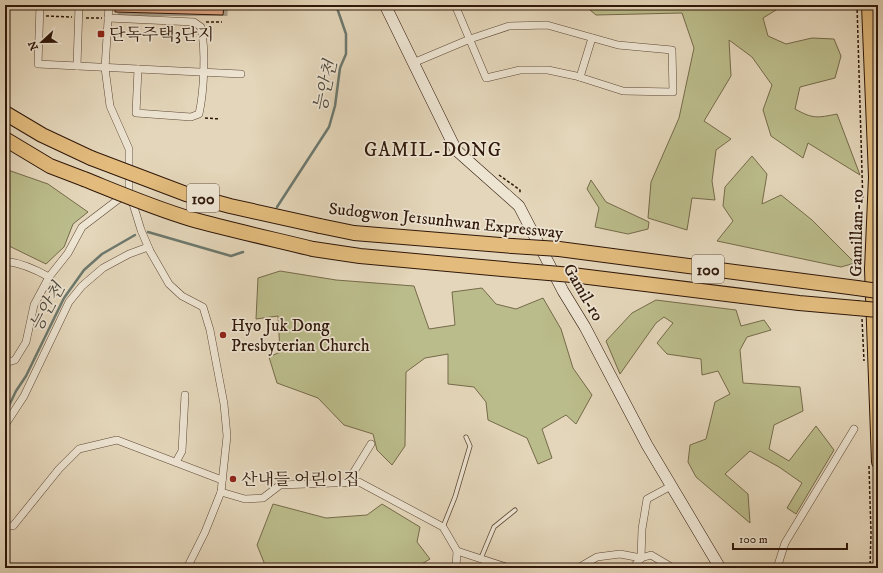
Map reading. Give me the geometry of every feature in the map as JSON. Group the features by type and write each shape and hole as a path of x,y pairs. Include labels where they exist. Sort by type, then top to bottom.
{"highway":[{"name":"Sudogwon Je1sunhwan Expressway","path":"5,113 42,135 90,158 186,194 230,206 320,226 354,232 559,249 878,291"},
{"name":"100","path":"5,139 50,166 161,209 237,231 313,249 360,256 572,275 799,303 878,310"},
{"path":"5,149 50,166"}],"main road":[{"name":"Gamillam-ro","path":"868,5 874,177 871,269 878,462"}],"street":[{"path":"40,5 38,64 241,74"},
{"path":"77,66 79,5"},
{"path":"109,5 105,68 110,106 129,149 129,191 148,247 169,284 182,296 204,307 210,330 224,404 227,436 221,492 205,532 187,568"},
{"name":"Gamil-ro","path":"385,5 456,150 519,206 563,291 585,327 647,445 720,567"},
{"path":"413,63 470,39 509,26 547,25 618,45 672,50 673,92 623,91 580,77 548,70 520,70 486,78 470,39 455,5"},
{"path":"108,18 194,22 201,27 203,38 203,72 199,114 191,117 136,113 138,70"},
{"path":"580,77 592,38"},
{"path":"5,363 15,360 26,342 34,305 49,277 68,253 82,227 129,191"},
{"path":"5,425 24,396 70,302 78,292 103,268 129,254 148,247"},
{"path":"5,261 38,270 49,277"},
{"path":"176,462 182,451 185,395"},
{"path":"777,568 785,543 854,429"},
{"path":"5,526 13,526 59,469 80,449 117,440 222,480"},
{"path":"347,482 371,444"},
{"path":"221,492 245,499 262,498 280,485 359,482 443,527 457,551 456,568"},
{"path":"633,568 641,558 642,529 647,499 671,486"},
{"path":"457,551 509,568"},
{"path":"578,568 597,557 620,554 641,558 651,555 673,568"}],"lane":[{"path":"443,527 455,496 470,446 466,436"},
{"path":"481,558 494,526 515,510"}],"path":[{"path":"194,22 222,22"},
{"path":"497,173 520,190 519,206"}],"green space":[{"path":"584,5 768,5 776,10 763,18 768,36 786,44 812,38 834,39 841,56 835,78 800,87 795,109 806,115 815,117 837,114 860,175 808,143 803,158 771,136 763,110 772,85 752,57 729,40 731,76 704,121 731,139 716,150 712,181 715,200 692,198 687,230 648,218 651,182 679,118 694,48 682,13 596,15"},
{"path":"752,156 767,174 762,204 781,195 812,220 855,263 841,267 717,241 733,221 723,206 725,187"},
{"path":"5,169 48,184 88,212 73,224 64,247 46,264 5,244"},
{"path":"591,180 606,202 649,222 648,229 628,234 595,227 599,208 587,189"},
{"path":"280,271 336,280 414,286 429,329 455,325 452,292 482,288 496,304 516,309 543,298 561,329 573,368 592,395 576,424 566,415 542,429 552,458 538,464 527,438 488,420 486,402 474,387 448,384 448,354 425,358 406,372 405,446 392,465 377,450 373,434 344,425 318,398 277,383 269,357 280,352 278,316 256,319 258,278"},
{"path":"656,300 736,310 741,326 764,320 771,330 747,337 740,350 743,383 800,387 803,411 774,425 769,449 789,461 816,426 834,450 796,514 787,508 802,483 779,467 750,451 725,474 748,494 750,523 696,477 688,462 690,445 706,439 715,402 730,394 718,371 702,375 701,359 667,354 657,343 673,323 664,317 656,323 620,374 606,341 632,313"},
{"path":"273,504 326,518 367,515 382,504 420,527 417,542 430,559 415,568 269,568 265,565 257,545"}],"building":[{"path":"115,5 224,5 223,15 115,12"}],"waterway":[{"name":"능안천","path":"277,207 329,127 335,106 340,68 346,54 346,34 336,5"},
{"name":"능안천","path":"148,232 231,256 243,252"},
{"name":"능안천","path":"5,414 16,391 26,376 64,298 84,270 102,254 135,235"}],"place":[{"name":"단독주택3단지","path":"101,34"},
{"name":"Hyo Juk Dong Presbyterian Church","path":"223,335"},
{"name":"산내들 어린이집","path":"233,479"}],"district":[{"name":"GAMIL-DONG","path":"433,149"}]}
